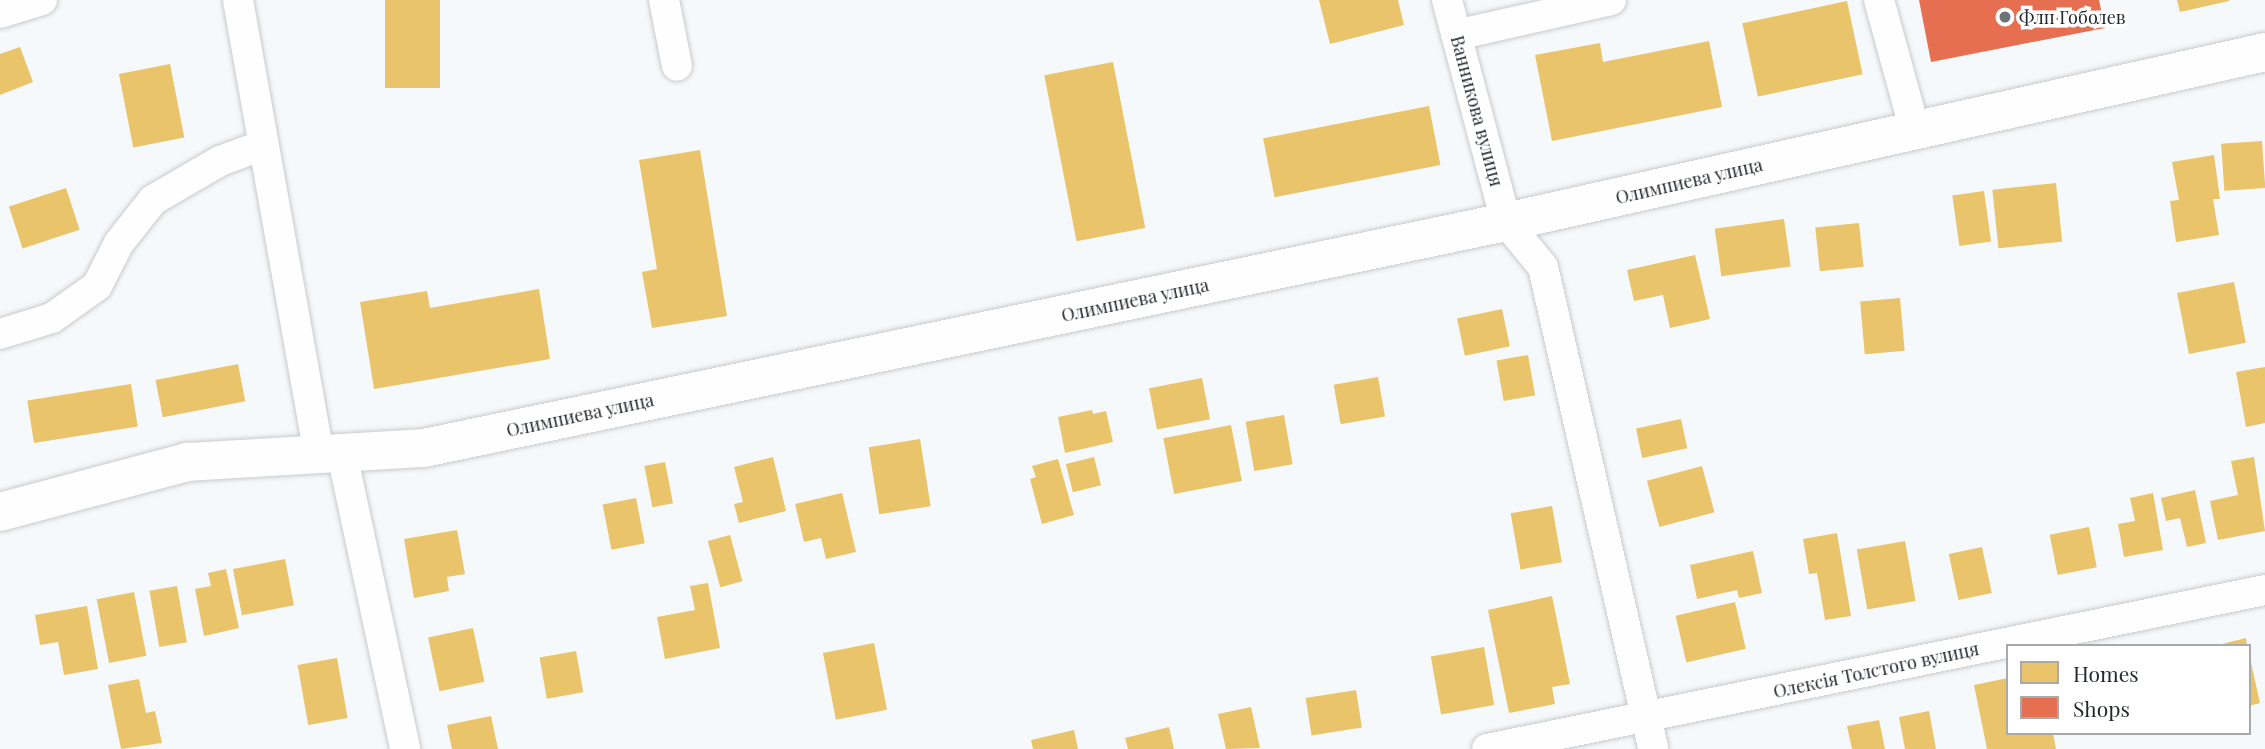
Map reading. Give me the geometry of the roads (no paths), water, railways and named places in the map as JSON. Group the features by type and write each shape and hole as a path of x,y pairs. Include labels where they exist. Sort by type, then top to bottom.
{"main road":[{"name":"Олимпиева улица","path":"0,512 188,462 424,448 1506,222 2265,52"}],"street":[{"path":"0,13 42,0"},
{"path":"237,0 263,145 330,454 405,749"},
{"path":"664,0 677,66"},
{"name":"Ванникова вулиця","path":"1447,0 1506,222"},
{"path":"1457,34 1611,0"},
{"path":"1880,0 1915,131"},
{"path":"0,334 52,318 97,286 118,243 153,200 220,161 263,145"},
{"path":"1506,222 1543,267 1653,749"},
{"name":"Олексія Толстого вулиця","path":"1487,749 2265,590"}],"place":[{"name":"Флп Гоболев","path":"2005,17"}]}
